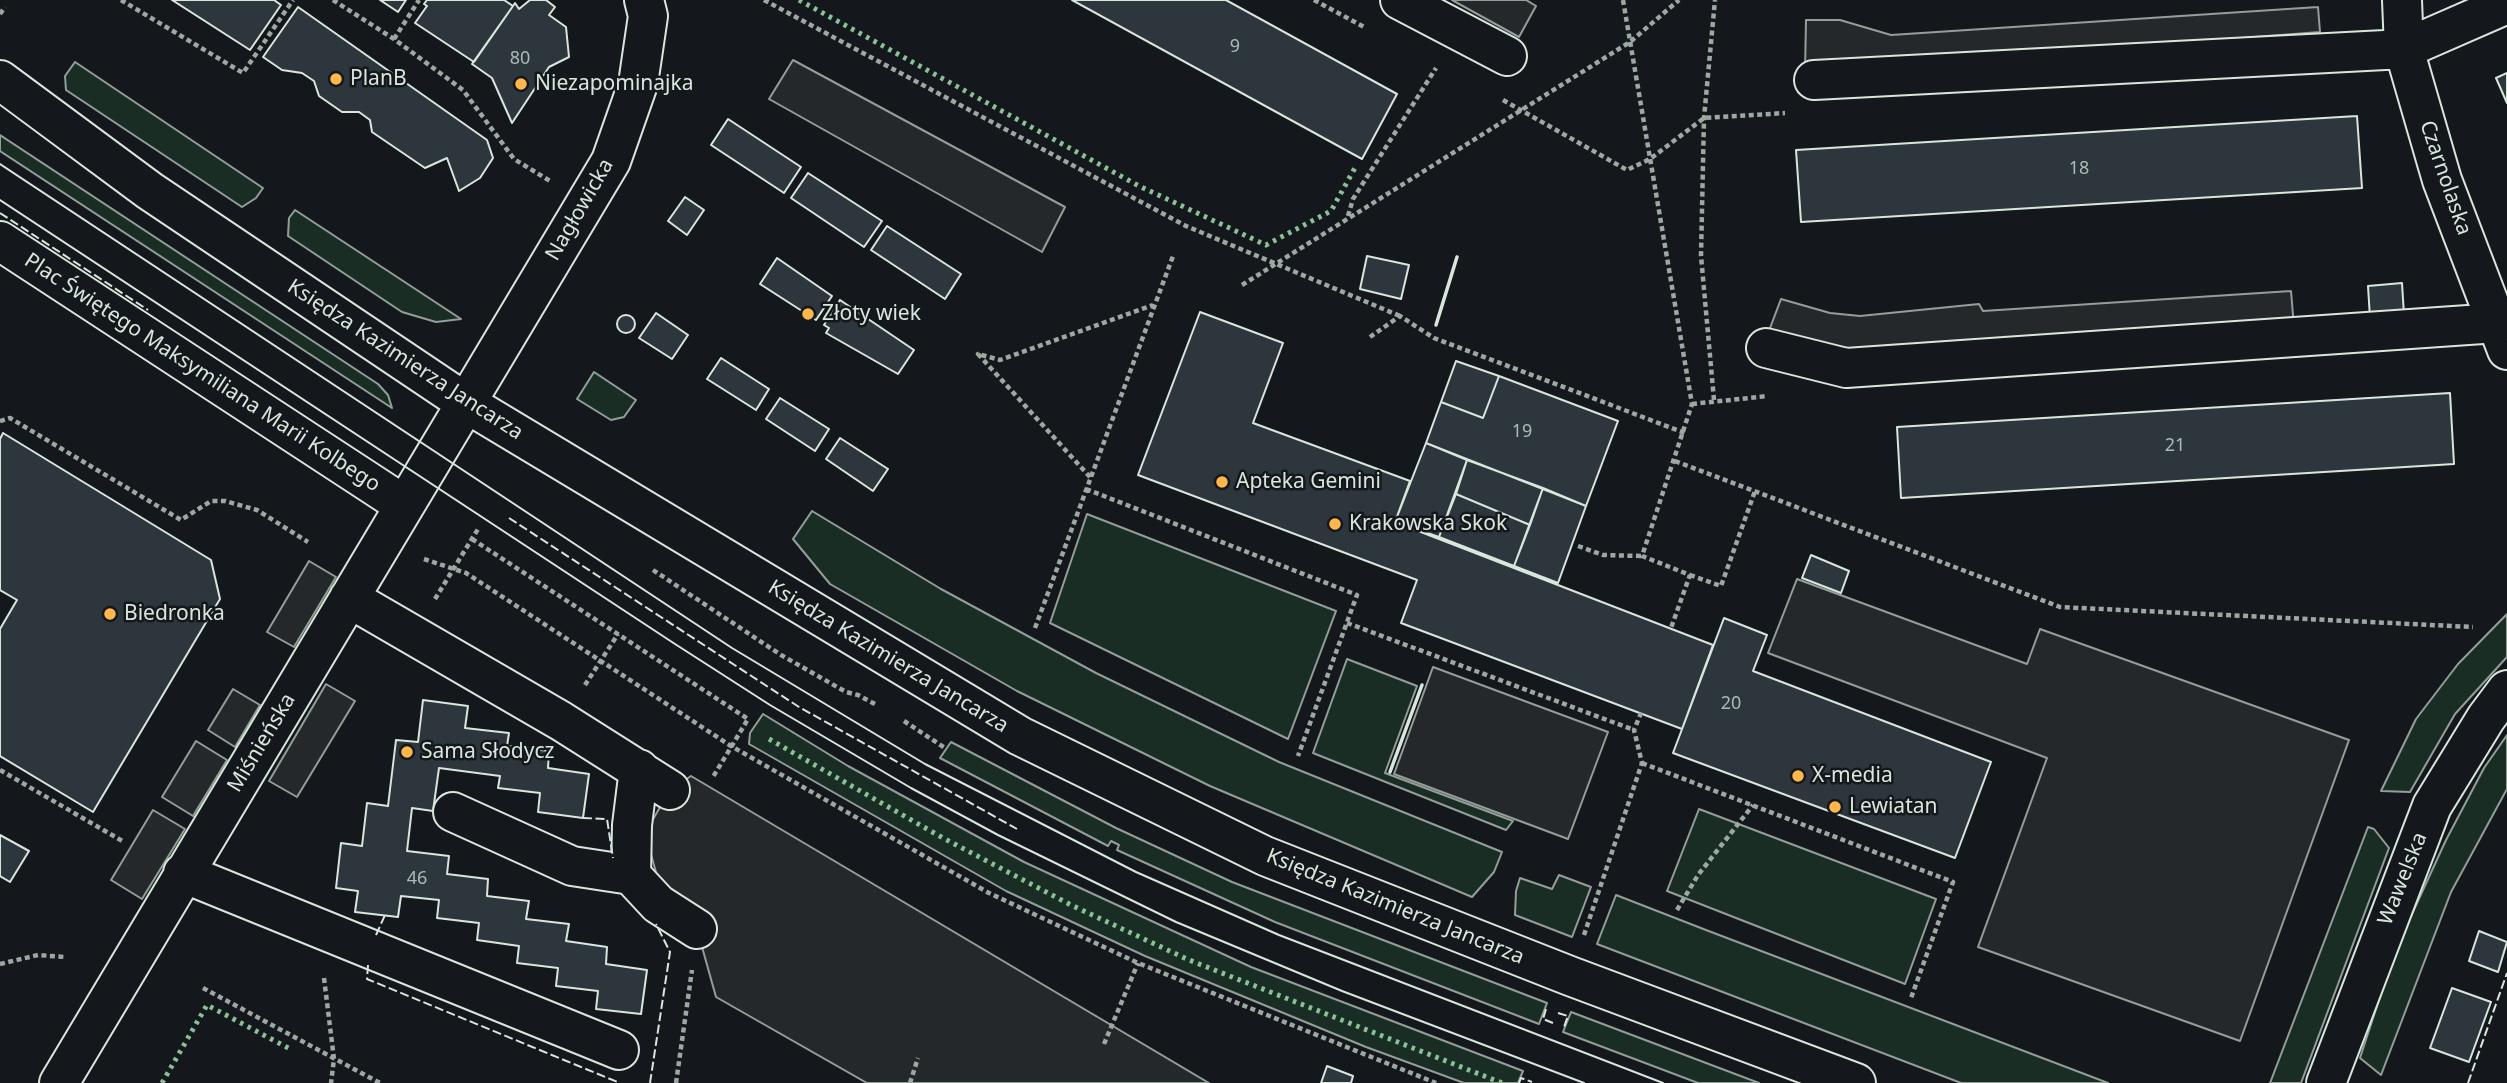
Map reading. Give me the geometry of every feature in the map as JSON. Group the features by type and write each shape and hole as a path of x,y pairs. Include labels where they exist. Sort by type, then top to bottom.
{"street":[{"name":"Nagłowicka","path":"466,403 611,161 638,85 649,16 644,0"},
{"path":"1400,0 1507,56"},
{"name":"Czarnolaska","path":"2402,0 2404,49 2442,180 2504,331"},
{"path":"1814,80 2404,49 2507,4"},
{"name":"Księdza Kazimierza Jancarza","path":"0,79 150,191 466,403 1020,736 1265,856 1570,976 1856,1083"},
{"name":"Plac Świętego Maksymiliana Marii Kolbego","path":"0,241 404,505"},
{"path":"1766,348 1846,368 2504,331"},
{"name":"Miśnieńska","path":"59,1083 466,403"},
{"path":"349,598 561,721 670,790"},
{"name":"Wawelska","path":"2338,1080 2432,806 2486,718 2507,690"},
{"path":"631,875 632,825 639,769"},
{"path":"453,812 572,866 631,875 658,904 697,929"},
{"path":"183,873 619,1050"}],"path":[{"path":"121,0 243,73 293,0"},
{"path":"333,0 394,38 463,90 514,159 553,183"},
{"path":"394,38 419,0"},
{"path":"764,0 1186,226 1400,316 1434,338 1685,433"},
{"path":"1623,0 1692,404 1685,433 1642,556"},
{"path":"1242,285 1630,41 1679,0"},
{"path":"1692,404 1714,400 1701,256 1703,118 1715,0"},
{"path":"0,14 5,7"},
{"path":"1348,217 1353,199 1436,67 1464,35"},
{"path":"1436,67 1449,73"},
{"path":"1498,98 1627,170 1650,159 1703,118 1812,111 1814,80"},
{"path":"1035,628 1173,256"},
{"path":"1090,477 978,354 1000,360 1153,305"},
{"path":"1370,337 1400,316"},
{"path":"0,421 10,418 180,520 211,501 225,501 257,510 308,542"},
{"path":"1675,461 2060,607 2473,626"},
{"path":"1086,489 1357,595 1298,756"},
{"path":"1578,546 1603,555 1642,556 1721,586 1755,491"},
{"path":"433,603 478,529"},
{"path":"472,539 748,719 731,746"},
{"path":"415,557 454,567 731,746 989,893 1138,963 1436,1083"},
{"path":"642,563 781,655 846,692 858,695 882,708"},
{"path":"1671,628 1690,575"},
{"path":"1348,623 1634,730"},
{"path":"561,721 618,634"},
{"path":"1581,945 1642,763 1634,730 1641,713"},
{"path":"894,715 945,748"},
{"path":"1642,763 1953,882 1911,998"},
{"path":"0,770 124,842"},
{"path":"1677,911 1698,875 1754,806"},
{"path":"318,928 334,1059 331,1083"},
{"path":"0,964 38,956 65,957"},
{"path":"1104,1044 1138,963"},
{"path":"203,988 380,1083"},
{"path":"676,1083 687,1006"},
{"path":"910,1083 918,1058"}],"green space":[{"path":"75,62 263,188 256,198 242,207 66,90 65,76"},
{"path":"0,135 378,384 388,395 392,408 0,151"},
{"path":"295,210 461,319 436,322 402,312 288,236 289,218"},
{"path":"594,372 636,400 624,417 611,420 577,399"},
{"path":"812,511 941,589 1096,673 1279,762 1502,852 1494,872 1472,897 1210,786 1017,691 830,584 793,539"},
{"path":"1087,514 1336,611 1288,739 1050,623"},
{"path":"2507,614 2507,657 2455,714 2410,792 2381,791 2416,719 2458,664"},
{"path":"1347,659 1417,686 1385,773 1513,821 1506,830 1313,753"},
{"path":"763,714 848,766 1024,862 1251,967 1523,1071 1518,1083 1464,1083 1366,1047 1145,956 1006,891 749,744 750,733"},
{"path":"2507,735 2507,789 2451,892 2381,1075 2360,1058 2395,951 2446,840 2484,768"},
{"path":"951,742 1116,828 1232,882 1547,1003 1539,1024 1275,922 1117,850 1119,845 1111,841 1108,846 940,758"},
{"path":"1699,809 1936,899 1905,984 1667,891"},
{"path":"2368,827 2374,829 2389,848 2301,1083 2270,1083"},
{"path":"1559,875 1591,887 1572,937 1515,915 1516,891 1520,878 1552,889"},
{"path":"1616,895 2108,1083 1961,1083 1597,944"},
{"path":"1571,1012 1759,1083 1698,1083 1563,1032"}],"shaded area":[{"path":"1452,0 1526,0 1536,6 1519,37"},
{"path":"2318,7 2320,32 1805,71 1806,20 1840,20 1891,35"},
{"path":"793,60 1065,207 1042,252 769,99"},
{"path":"2291,291 2294,327 1832,358 1767,336 1781,299 1830,313 1860,316 1979,304 1983,311"},
{"path":"309,561 336,577 294,647 267,632"},
{"path":"1797,579 2027,664 2040,629 2349,740 2240,1041 1978,947 2047,758 1768,653"},
{"path":"1433,667 1608,732 1568,839 1394,774"},
{"path":"326,684 355,701 297,797 269,781"},
{"path":"233,689 260,705 235,747 208,730"},
{"path":"196,741 227,760 193,816 162,797"},
{"path":"691,776 1209,1083 867,1083 716,997 697,929 659,883 645,833 670,790"},
{"path":"153,810 185,829 142,899 111,880"}],"building":[{"path":"172,0 274,0 281,5 250,50"},
{"path":"380,0 406,0 398,12"},
{"path":"427,0 504,0 513,6 474,62 415,23 427,6 424,4"},
{"path":"530,0 546,0 555,7 549,15 566,27 569,57 549,67 512,123 492,78 472,64 515,3 519,9"},
{"path":"1072,0 1226,0 1397,94 1362,159"},
{"path":"298,7 487,140 493,158 480,178 459,191 447,158 425,168 372,132 370,120 359,112 342,112 319,96 314,81 302,73 282,70 263,57"},
{"path":"2507,73 2507,103 2496,78"},
{"path":"2357,116 2362,188 1801,222 1796,150"},
{"path":"728,119 801,167 784,193 711,145"},
{"path":"808,173 882,221 864,247 791,198"},
{"path":"685,197 704,210 687,235 668,221"},
{"path":"887,226 961,274 945,299 871,250"},
{"path":"1367,256 1409,265 1401,299 1360,289"},
{"path":"777,258 832,296 816,320 760,284"},
{"path":"2402,283 2404,315 2370,318 2368,286"},
{"path":"840,300 914,350 898,374 826,333 829,328 824,325"},
{"path":"1200,312 1283,343 1253,423 1410,481 1395,522 1713,645 1682,729 1401,623 1417,580 1138,475"},
{"path":"656,313 688,335 672,359 639,338"},
{"path":"626,315 632,318 635,324 632,330 626,333 620,330 617,324 620,318"},
{"path":"721,358 769,389 756,410 707,379"},
{"path":"1456,361 1499,376 1483,418 1441,402"},
{"path":"1499,376 1618,421 1586,506 1426,443 1441,402 1483,418"},
{"path":"2450,393 2454,464 1901,498 1897,427"},
{"path":"780,398 829,429 815,451 766,419"},
{"name":"Biedronka","path":"3,433 211,560 220,599 93,812 0,756 0,629 17,600 0,590 0,439"},
{"path":"840,438 888,469 873,491 826,459"},
{"path":"1426,443 1467,460 1439,537 1395,522"},
{"path":"1467,460 1543,488 1530,525 1456,494"},
{"path":"1543,488 1586,506 1558,583 1514,566"},
{"path":"1456,494 1530,525 1514,566 1439,537"},
{"path":"1811,555 1849,571 1841,593 1802,578"},
{"path":"1724,618 1767,635 1753,671 1991,762 1955,858 1673,753"},
{"path":"423,700 468,706 465,728 509,733 507,746 549,751 548,768 589,774 583,818 538,812 540,793 498,788 500,776 439,768 433,811 412,808 407,851 449,856 447,874 488,879 487,896 529,901 526,919 569,924 566,941 607,947 606,964 647,970 641,1014 596,1009 598,991 556,986 558,968 517,963 519,946 477,940 479,923 437,918 439,900 401,896 398,917 355,912 358,891 336,888 341,843 362,846 367,803 388,806 396,740 418,742"},
{"path":"0,835 29,851 10,882 0,876"},
{"path":"2479,931 2507,942 2498,972 2469,961"},
{"path":"2452,988 2491,1002 2469,1062 2430,1048"},
{"path":"1327,1066 1353,1076 1351,1083 1321,1083"}],"tram line":[{"path":"0,164 732,648 925,764 1136,872 1279,935 1663,1083"},
{"path":"0,200 675,644 770,705 911,788 998,835 1176,922 1342,991 1584,1083"}],"hedge":[{"path":"799,0 1139,186 1266,245 1331,211 1356,166"},
{"path":"769,739 943,838 1071,905 1189,960 1502,1083"},
{"path":"162,1083 207,1005 292,1050"}],"fence":[{"path":"0,213 148,310"},
{"path":"509,518 799,707 1017,829"},
{"path":"583,818 607,819 613,858"},
{"path":"376,935 385,915"},
{"path":"650,1083 670,952 656,924"},
{"path":"368,965 367,979 620,1083"},
{"path":"2468,1083 2507,973"},
{"path":"1546,1009 1543,1019 1553,1023"},
{"path":"1558,1013 1568,1016 1564,1027"},
{"path":"1519,1083 1521,1078 1532,1082"}],"wall":[{"path":"1436,325 1457,257"},
{"path":"1390,772 1422,685"}],"place":[{"name":"PlanB","path":"336,79"},
{"name":"Niezapominajka","path":"521,84"},
{"name":"Złoty wiek","path":"808,314"},
{"name":"Apteka Gemini","path":"1222,482"},
{"name":"Krakowska Skok","path":"1335,524"},
{"name":"Biedronka","path":"110,614"},
{"name":"Sama Słodycz","path":"407,752"},
{"name":"X-media","path":"1798,776"},
{"name":"Lewiatan","path":"1835,807"}]}
